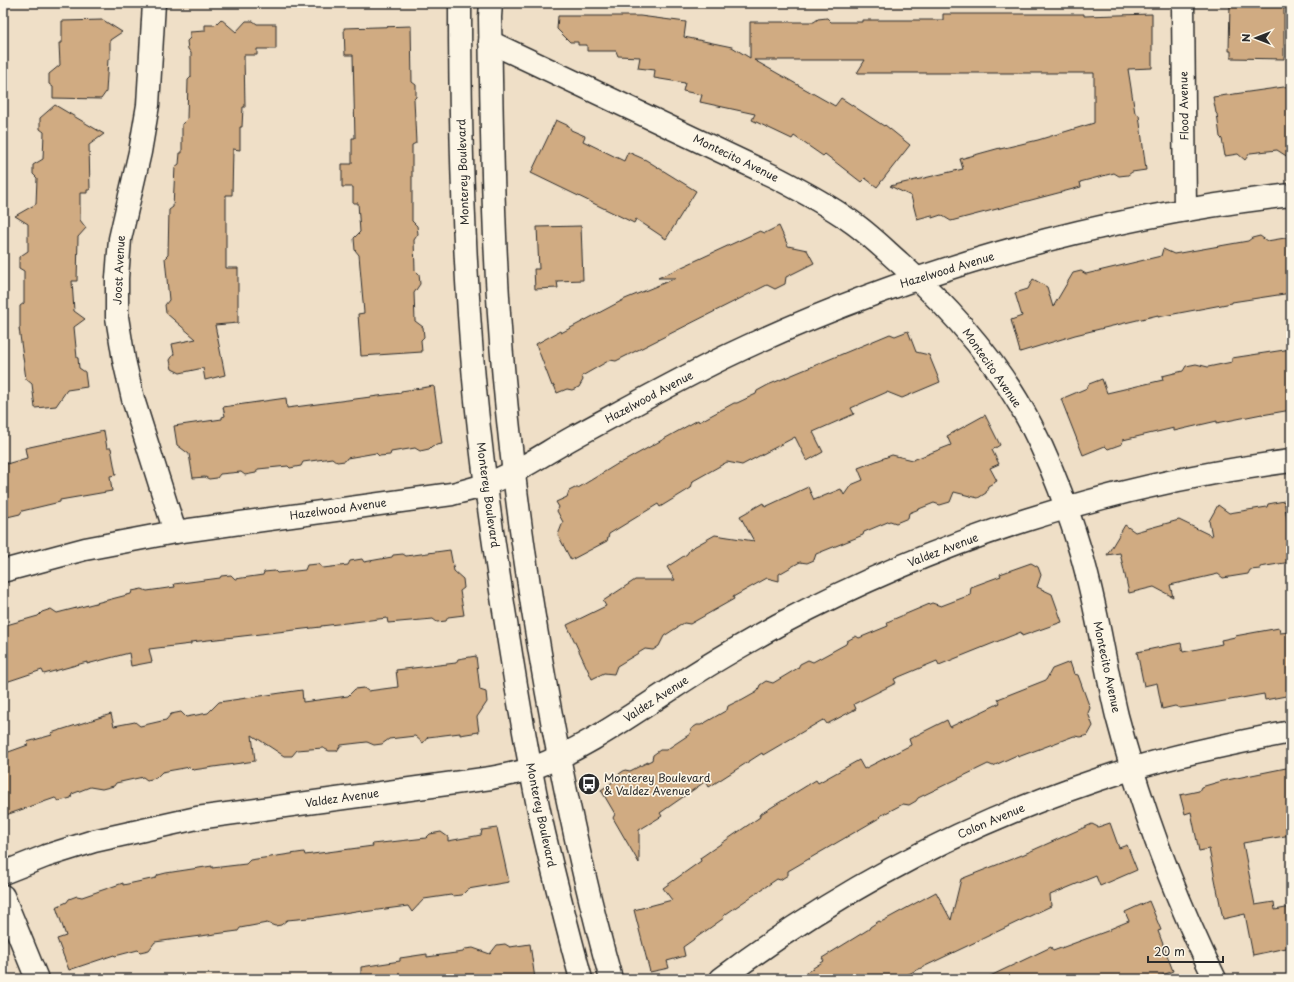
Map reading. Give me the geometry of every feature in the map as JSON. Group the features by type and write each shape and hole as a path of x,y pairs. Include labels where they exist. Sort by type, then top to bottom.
{"street":[{"name":"Joost Avenue","path":"154,3 148,105 140,152 120,239 117,278 117,317 124,360 133,399 175,532"},
{"name":"Monterey Boulevard","path":"460,3 462,166 467,278 474,381 486,485 512,660 531,769 552,866 582,979"},
{"path":"491,3 490,42 492,166 497,276 504,378 514,472 540,656 559,758 580,859 611,979"},
{"name":"Flood Avenue","path":"1183,3 1185,210"},
{"name":"Montecito Avenue","path":"490,42 813,196 850,221 918,279 948,309 977,343 1006,383 1030,423 1050,465 1082,555 1107,671 1132,768 1153,834 1169,875 1215,979"},
{"name":"Hazelwood Avenue","path":"3,571 84,549 175,532 452,494 486,485 514,472 671,384 787,329 852,302 918,279 1054,239 1116,224 1185,210 1291,195"},
{"name":"Valdez Avenue","path":"3,873 46,856 94,841 197,818 491,778 531,769 559,758 598,738 685,680 732,651 822,603 918,559 1015,523 1066,508 1175,480 1291,460"},
{"name":"Colon Avenue","path":"721,979 775,940 829,904 880,874 926,850 976,827 1025,806 1132,768 1244,741 1291,732"},
{"path":"3,896 37,979"}],"building":[{"path":"1230,3 1284,3 1284,59 1231,58 1231,51 1229,51"},
{"path":"943,14 1084,14 1084,16 1152,14 1152,68 1128,69 1135,113 1139,115 1146,170 1119,176 1114,173 1080,182 1081,187 951,221 941,215 932,218 932,215 917,219 911,196 890,186 963,169 960,159 1000,148 1038,140 1094,123 1094,73 857,73 865,60 754,60 835,106 841,98 884,126 885,125 910,145 877,187 865,178 861,182 825,154 823,156 794,136 792,139 752,120 755,114 700,102 702,95 683,91 685,83 654,78 655,70 638,68 640,57 618,56 616,51 587,51 587,45 578,45 578,42 570,42 557,29 558,16 640,16 686,22 684,37 732,47 750,58 750,22 814,22 818,19 827,18 831,22 862,22 862,20 943,20"},
{"path":"221,19 236,32 246,21 253,21 257,24 276,24 276,49 257,49 257,55 244,55 245,107 243,107 242,127 240,127 240,150 233,149 232,195 226,195 226,268 238,268 238,323 215,325 225,375 205,380 203,368 180,373 172,369 170,360 174,354 172,344 196,339 166,313 165,305 169,300 165,258 168,255 169,210 173,207 175,167 179,164 180,153 182,153 182,124 187,119 188,80 191,77 191,53 188,49 187,41 190,38 190,32 205,31 205,25 215,25"},
{"path":"103,20 122,32 110,40 110,59 108,59 106,92 101,99 53,98 53,87 49,84 49,74 60,65 59,43 62,43 62,21"},
{"path":"411,26 412,82 416,85 416,97 414,99 416,143 412,145 412,221 417,226 418,234 414,240 415,270 419,274 420,284 414,293 415,321 423,327 424,337 421,340 422,352 361,356 358,314 364,313 359,255 355,250 354,238 360,232 358,203 353,203 353,187 342,187 342,164 352,164 352,138 355,138 353,55 345,55 344,28"},
{"path":"1291,86 1291,159 1277,150 1250,153 1245,160 1238,154 1225,156 1213,97"},
{"path":"55,105 104,134 89,145 90,190 87,190 87,193 80,193 80,220 86,228 78,237 77,281 72,281 74,311 85,319 74,327 79,368 85,372 87,387 67,390 56,406 35,408 32,384 26,379 19,328 20,306 24,303 24,271 19,268 19,257 28,251 28,224 15,216 36,204 37,178 33,174 33,165 43,159 44,132 40,129 40,118"},
{"path":"556,120 569,126 571,130 585,136 583,141 624,161 628,152 646,160 696,191 666,239 636,219 634,223 531,173"},
{"path":"581,226 583,280 557,281 558,288 535,289 534,269 539,269 537,227"},
{"path":"779,226 788,246 807,250 814,263 786,277 785,284 775,289 767,285 616,361 610,360 582,376 583,380 579,387 572,390 567,389 557,393 554,385 552,386 536,344 560,331 561,333 625,299 676,278 658,278 760,231 765,233"},
{"path":"1260,236 1267,241 1291,237 1291,293 1232,302 1158,317 1158,315 1075,335 1020,352 1011,320 1022,316 1015,293 1028,289 1033,279 1047,287 1053,307 1073,273 1081,271 1086,274 1161,256 1163,249 1174,254 1248,241 1252,238"},
{"path":"908,331 916,352 929,355 940,382 902,398 887,392 851,408 854,414 813,432 823,452 807,461 795,437 742,465 727,462 693,481 691,488 660,507 658,504 609,534 607,541 571,560 558,535 563,522 557,511 559,507 556,502 567,497 569,491 578,488 619,463 698,420 699,422 734,403 756,394 757,391 768,385 890,334 895,336"},
{"path":"1291,349 1291,410 1217,423 1217,421 1174,431 1174,428 1123,440 1122,444 1108,449 1105,446 1083,455 1061,399 1087,388 1089,384 1102,379 1107,393 1163,380 1162,376 1183,371 1186,366 1196,364 1208,367 1232,362 1232,358"},
{"path":"434,386 442,444 432,446 429,449 420,451 415,448 391,452 390,455 379,456 376,453 347,458 345,461 337,462 332,458 303,462 301,466 290,468 288,466 258,469 256,473 245,475 241,472 220,474 217,478 209,479 205,477 193,478 189,454 177,445 174,426 222,419 222,417 225,416 223,407 286,398 287,408 401,393 401,391"},
{"path":"985,415 1000,445 992,450 999,464 990,468 997,481 988,486 986,493 978,498 954,492 950,502 940,505 934,503 909,513 908,518 896,523 890,521 864,532 863,535 816,554 814,560 807,563 800,562 779,574 779,581 767,578 690,624 684,623 664,636 659,646 653,650 645,649 617,666 614,674 604,673 592,679 567,625 606,606 603,601 635,580 675,580 667,567 687,554 690,549 715,535 754,541 740,516 763,503 765,507 808,487 814,500 841,489 844,495 851,485 863,480 858,468 892,455 913,460 951,445 947,436"},
{"path":"104,431 107,448 111,448 116,475 110,476 112,491 60,500 60,502 22,511 20,514 3,518 3,465 27,458 25,448"},
{"path":"1284,501 1291,543 1291,562 1260,567 1260,569 1250,570 1248,574 1223,578 1218,574 1170,585 1173,597 1154,587 1129,593 1120,553 1107,555 1125,525 1135,532 1179,520 1212,536 1209,521 1218,505 1229,513 1267,507 1268,504"},
{"path":"450,550 454,571 463,579 464,588 460,591 464,615 448,617 446,621 437,622 433,619 388,623 387,618 191,642 191,644 149,649 152,662 131,666 129,653 87,664 87,662 44,674 42,670 3,683 3,626 38,616 42,612 51,609 57,613 131,594 132,591 142,589 147,591 175,587 174,584 220,578 221,576 231,575 235,579 263,575 264,572 275,571 277,573 305,570 307,565 318,564 323,568 348,565 350,561 362,559 364,562 392,557 393,555 403,554 406,556"},
{"path":"1031,563 1038,567 1041,575 1037,587 1052,594 1062,622 1022,636 1021,632 939,665 937,661 894,679 896,683 854,704 856,709 827,724 824,720 821,721 763,755 762,753 709,787 706,781 660,813 662,816 639,830 639,863 613,818 615,814 601,790 617,779 619,774 625,770 630,771 652,760 653,755 660,750 666,750 690,734 691,729 697,725 701,725 727,710 728,706 757,692 760,685 766,681 773,683 798,668 800,664 808,660 813,662 846,644 847,641 856,636 859,638 888,626 887,622 932,603 941,606 970,595 971,587 1001,576 1000,574"},
{"path":"1279,628 1280,633 1291,632 1291,695 1265,700 1264,694 1202,705 1180,708 1175,706 1162,709 1157,683 1144,686 1137,652 1181,643 1183,652 1222,644 1221,640 1235,636"},
{"path":"476,656 480,690 486,692 487,702 477,717 479,732 428,737 423,743 415,736 389,739 382,744 374,745 367,742 341,745 337,751 329,751 323,748 297,750 292,756 284,756 252,735 255,761 193,770 190,767 162,772 156,778 147,780 143,777 116,783 114,786 102,789 90,787 72,794 71,798 59,801 55,798 3,816 3,754 28,745 27,742 52,735 51,733 111,714 114,726 135,722 140,726 166,720 171,714 181,712 186,717 208,713 219,702 302,690 303,702 348,696 355,689 364,688 368,691 398,687 396,670 456,663 458,659"},
{"path":"1070,662 1074,674 1078,675 1090,708 1088,713 1093,726 1088,735 1081,737 1074,736 1018,757 1017,755 993,766 988,764 918,798 909,805 903,804 880,816 881,817 788,871 788,875 780,880 777,879 723,916 724,918 683,947 685,956 667,961 669,968 650,972 634,910 672,900 663,888 701,861 700,858 760,817 759,815 816,780 818,783 859,760 864,769 911,745 909,739 947,720 950,727 1000,703 998,699 1046,680 1052,669"},
{"path":"1291,767 1291,835 1243,843 1255,905 1274,902 1275,910 1291,907 1291,947 1253,955 1245,914 1223,919 1209,849 1199,851 1191,812 1185,814 1180,795 1199,791 1201,787 1222,781"},
{"path":"1110,823 1119,848 1127,845 1137,870 1100,886 1096,876 1050,895 1051,906 898,979 796,979 824,961 822,958 869,929 879,921 881,922 936,892 951,920 961,879 1022,855 1092,824 1098,827"},
{"path":"497,828 509,882 468,889 462,895 424,899 412,912 408,906 363,912 362,910 319,917 287,920 281,925 275,926 267,923 240,928 238,931 155,942 149,950 140,952 138,950 114,955 69,970 57,939 66,936 56,907 77,896 82,897 123,883 123,885 156,878 158,875 166,873 212,866 212,868 246,864 250,860 304,852 305,855 373,846 372,844 426,838 430,834 441,832 448,837 448,841 481,835 482,830"},
{"path":"1149,901 1161,930 1158,931 1173,971 1153,979 984,979 1051,947 1053,951 1110,930 1129,921 1125,912"},
{"path":"505,944 510,947 530,944 535,979 361,979 361,967 400,961 400,958 427,954 427,957 463,952 465,949 473,948 490,954 497,945"}],"place":[{"name":"Monterey Boulevard & Valdez Avenue","path":"589,784"}]}
